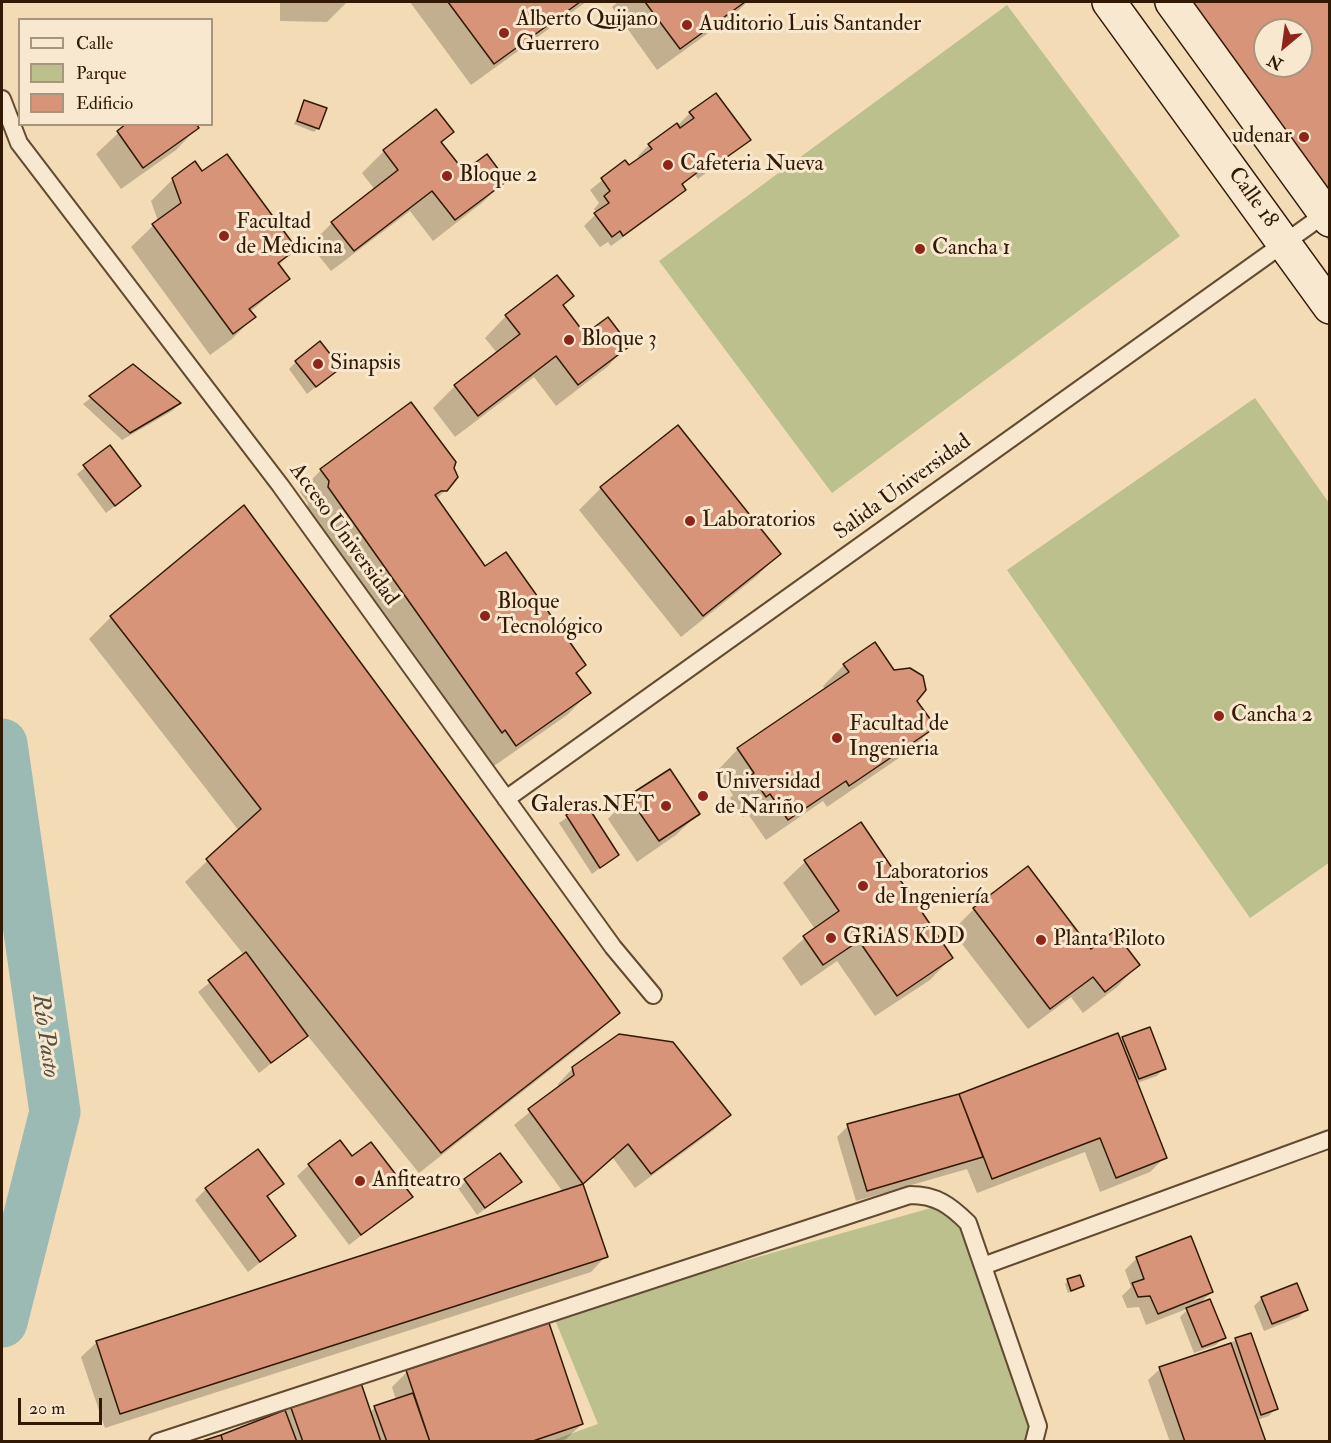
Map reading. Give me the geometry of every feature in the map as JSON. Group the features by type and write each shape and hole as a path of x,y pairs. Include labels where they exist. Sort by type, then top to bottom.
{"main road":[{"name":"Calle 18","path":"1109,2 1329,307"},
{"path":"1172,2 1327,217"}],"lane":[{"name":"Acceso Universidad","path":"2,99 18,124"},
{"name":"Acceso Universidad","path":"20,127 19,143 280,485 613,947 653,995"},
{"name":"Salida Universidad","path":"506,799 1285,243 1327,217"},
{"path":"983,1266 1329,1139"},
{"path":"158,1442 910,1195 927,1195 943,1201 968,1223 1038,1426 1034,1442"}],"green space":[{"name":"Cancha 1","path":"1007,5 1180,236 832,493 659,261"},
{"name":"Cancha 2","path":"1255,398 1329,503 1330,862 1250,918 1007,570"},
{"path":"938,1206 992,1260 1039,1441 548,1442 598,1424 553,1315"}],"building":[{"name":"Alberto Quijano Guerrero","path":"448,2 580,2 494,64"},
{"name":"Auditorio Luis Santander","path":"645,2 745,2 680,49"},
{"name":"udenar","path":"1179,2 1330,2 1330,208"},
{"name":"Cafeteria Nueva","path":"716,93 751,140 710,169 707,165 682,184 686,190 623,236 620,231 612,237 594,213 609,203 604,196 610,191 601,178 625,160 629,165 652,149 648,144 677,123 680,128 694,118 689,112"},
{"path":"304,100 327,108 319,129 297,121"},
{"name":"Bloque 2","path":"436,109 454,132 441,142 464,171 487,154 507,181 455,220 432,191 354,251 331,222 398,170 383,150"},
{"path":"123,126 198,126 199,128 143,168 117,131"},
{"name":"Facultad de Medicina","path":"227,154 297,249 278,263 290,279 249,309 256,317 233,334 152,224 181,203 172,178 195,161 202,171"},
{"name":"Bloque 3","path":"557,275 574,296 563,305 585,334 608,317 630,346 578,385 556,356 478,416 454,385 520,334 505,315"},
{"name":"Sinapsis","path":"320,341 341,368 316,387 295,361"},
{"path":"133,364 181,403 130,433 89,396"},
{"name":"Bloque Tecnológico","path":"411,402 456,462 454,468 458,477 447,491 441,491 435,495 485,566 506,552 586,665 576,673 591,693 516,746 505,730 502,733 328,487 329,481 320,469"},
{"name":"Laboratorios","path":"678,425 781,554 703,616 600,487"},
{"path":"110,445 141,486 115,506 83,465"},
{"path":"244,505 620,1013 441,1153 206,859 261,809 110,616"},
{"name":"Facultad de Ingenieria","path":"875,642 894,670 910,668 923,676 926,690 917,701 936,727 849,786 846,781 788,820 770,794 766,797 751,775 754,773 737,748 849,672 843,664"},
{"path":"670,769 700,814 659,841 628,796"},
{"path":"585,802 619,855 600,868 566,815"},
{"name":"Laboratorios de Ingeniería","path":"861,822 953,958 897,996 859,941 823,965 803,936 839,911 804,860"},
{"name":"Planta Piloto","path":"1028,866 1091,949 1114,931 1140,965 1105,992 1093,977 1050,1009 973,908"},
{"path":"246,952 308,1036 271,1063 208,980"},
{"path":"1150,1027 1166,1069 1139,1079 1122,1037"},
{"path":"1118,1033 1167,1158 1116,1178 1100,1138 992,1179 959,1094"},
{"path":"619,1034 673,1042 731,1115 651,1174 628,1144 583,1184 528,1109 574,1075 572,1067"},
{"path":"959,1094 983,1157 867,1191 847,1124"},
{"name":"Anfiteatro","path":"340,1140 352,1156 371,1142 413,1197 361,1235 308,1164"},
{"path":"258,1149 284,1184 267,1196 296,1236 260,1262 205,1188"},
{"path":"500,1153 522,1182 485,1208 464,1179"},
{"path":"583,1184 608,1257 120,1414 96,1341"},
{"path":"1191,1236 1213,1292 1158,1314 1150,1296 1138,1297 1132,1283 1144,1279 1136,1257"},
{"path":"1080,1275 1084,1286 1071,1291 1067,1279"},
{"path":"1297,1283 1308,1310 1272,1324 1261,1297"},
{"path":"1210,1299 1226,1338 1202,1347 1186,1308"},
{"path":"549,1323 583,1424 530,1442 430,1442 406,1370"},
{"path":"1251,1333 1278,1409 1261,1415 1235,1338"},
{"path":"1231,1343 1266,1442 1185,1442 1159,1367"},
{"path":"360,1380 381,1442 303,1442 290,1405"},
{"path":"413,1393 430,1442 387,1442 374,1406"},
{"path":"285,1410 297,1442 223,1442 221,1435"},
{"path":"221,1435 223,1442 199,1442"}],"waterway":[{"name":"Río Pasto","path":"2,744 55,1112 2,1322"}],"place":[{"name":"Auditorio Luis Santander","path":"687,25"},
{"name":"Alberto Quijano Guerrero","path":"504,33"},
{"name":"udenar","path":"1304,137"},
{"name":"Cafeteria Nueva","path":"668,165"},
{"name":"Bloque 2","path":"447,176"},
{"name":"Facultad de Medicina","path":"224,236"},
{"name":"Cancha 1","path":"920,249"},
{"name":"Bloque 3","path":"569,340"},
{"name":"Sinapsis","path":"318,364"},
{"name":"Laboratorios","path":"690,521"},
{"name":"Bloque Tecnológico","path":"485,616"},
{"name":"Cancha 2","path":"1219,716"},
{"name":"Facultad de Ingenieria","path":"837,738"},
{"name":"Universidad de Nariño","path":"703,796"},
{"name":"Galeras.NET","path":"666,806"},
{"name":"Laboratorios de Ingeniería","path":"863,886"},
{"name":"GRiAS KDD","path":"831,938"},
{"name":"Planta Piloto","path":"1041,940"},
{"name":"Anfiteatro","path":"360,1181"}]}
